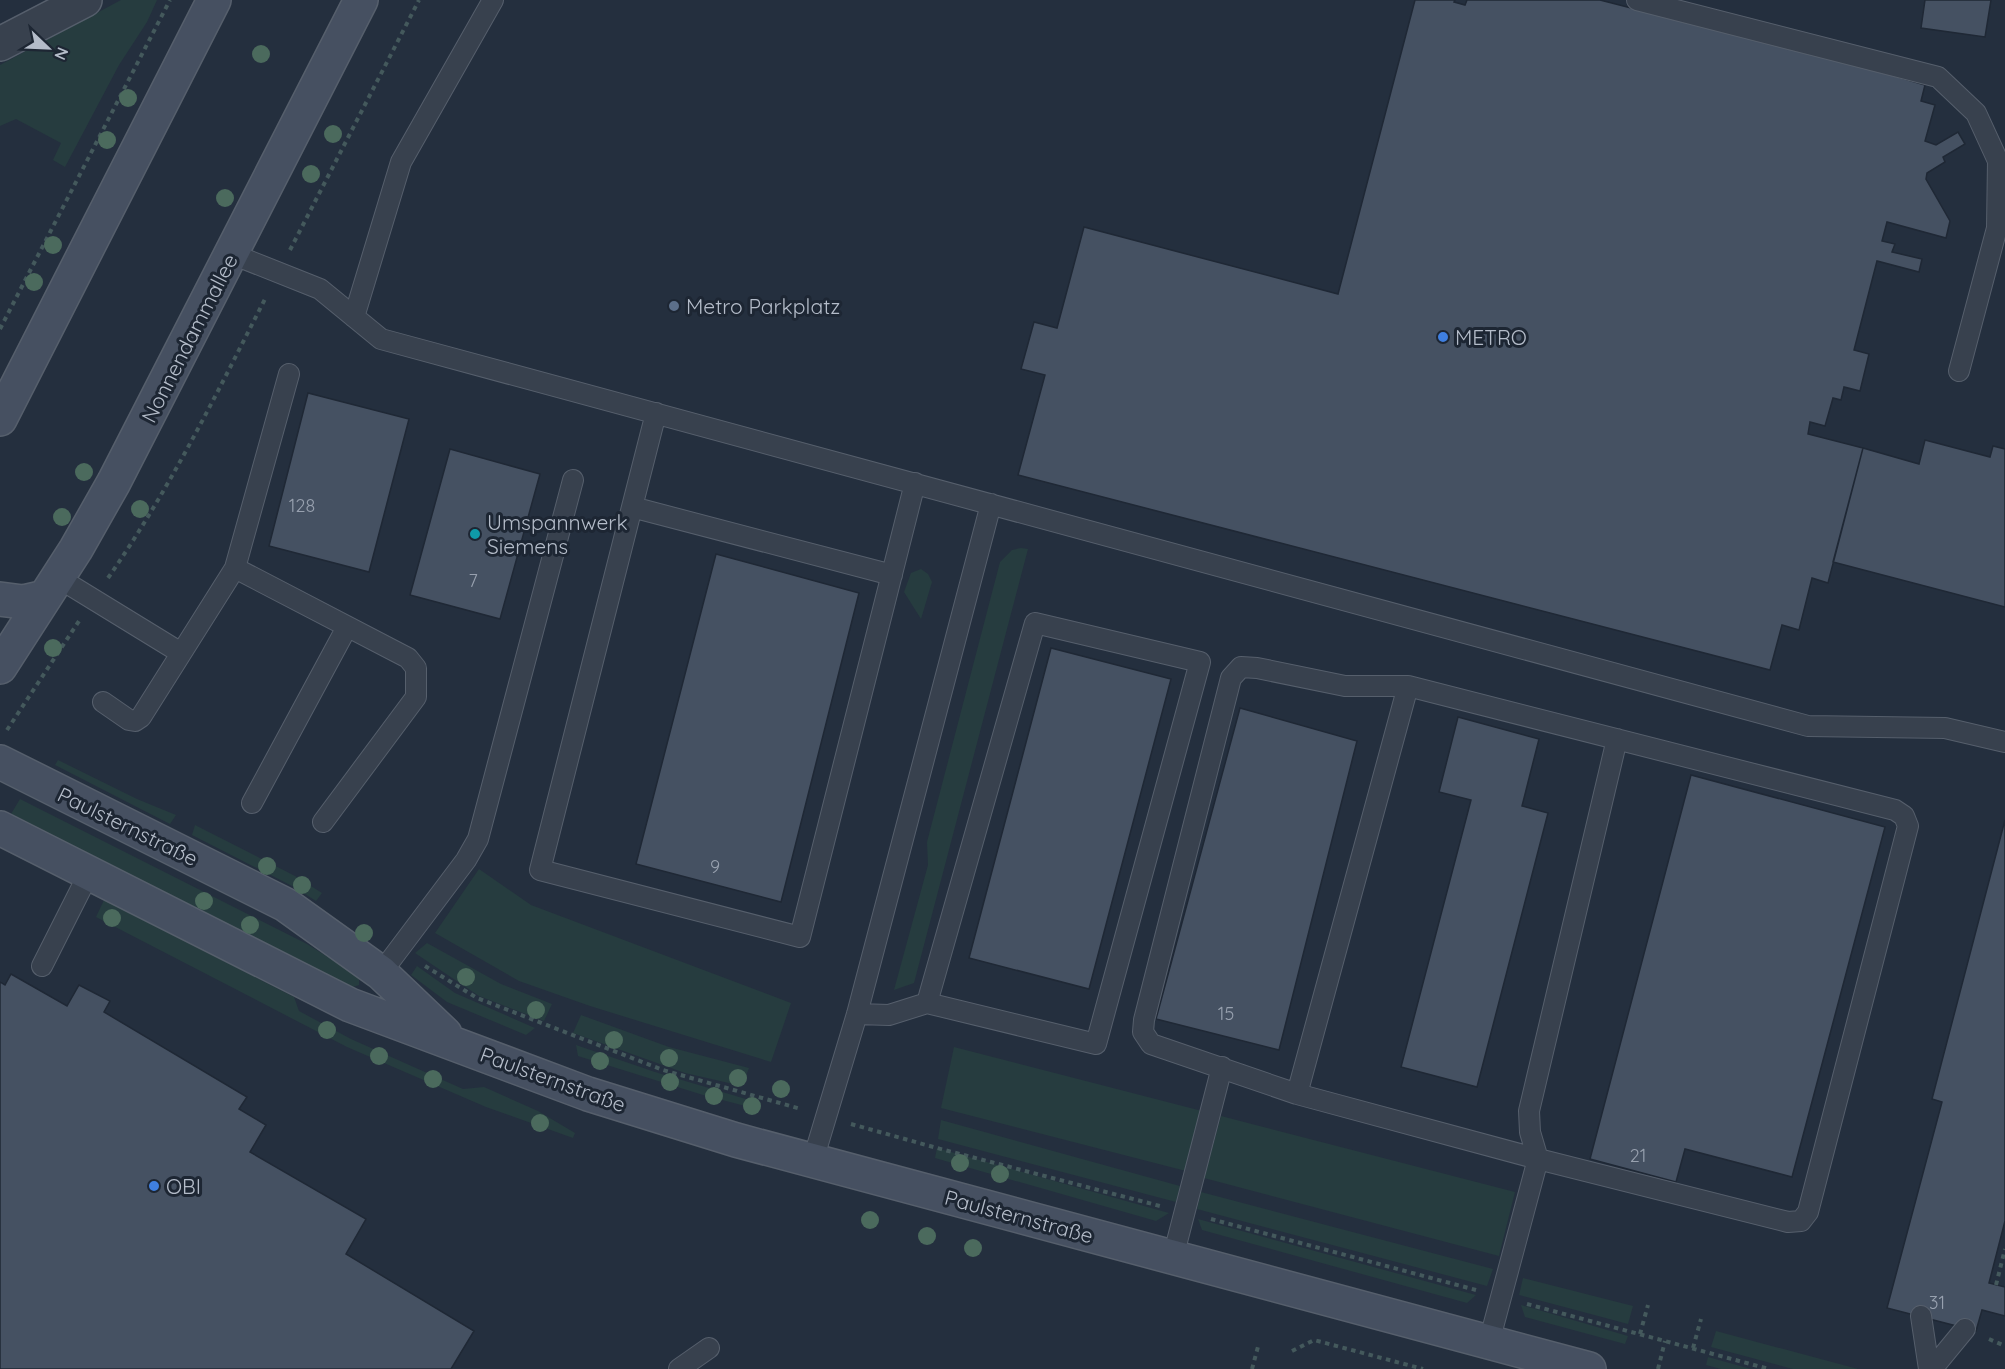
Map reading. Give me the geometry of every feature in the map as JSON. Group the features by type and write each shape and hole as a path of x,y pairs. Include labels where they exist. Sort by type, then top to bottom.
{"main road":[{"path":"0,419 214,0"},
{"name":"Nonnendammallee","path":"0,667 114,482 361,0"},
{"path":"0,599 23,602 51,587"},
{"name":"Paulsternstraße","path":"2,749 286,905 381,973 454,1043"},
{"name":"Paulsternstraße","path":"0,828 350,1005 588,1094 736,1140 1489,1342 1553,1364 1589,1369"}],"street":[{"path":"0,44 85,0"}],"lane":[{"path":"354,317 401,162 493,0"},
{"path":"1637,0 1938,76 1976,113 1998,160 1997,228 1959,371"},
{"path":"232,254 320,289 381,339 1808,726 1945,728 2005,742"},
{"path":"103,702 129,720 135,722 141,717 235,568 289,374"},
{"path":"656,413 540,870 800,937 915,483"},
{"path":"381,973 478,839 573,480"},
{"path":"813,1160 828,1117 857,1014 991,504"},
{"path":"632,507 892,575"},
{"path":"235,568 408,658 416,668 416,697 323,822"},
{"path":"51,587 93,599 181,653"},
{"path":"857,1014 889,1015 927,1003 1096,1044 1200,662 1035,623 927,1003"},
{"path":"252,803 347,627"},
{"path":"1241,667 1257,668 1345,686 1408,686 1617,739 1894,810 1904,816 1908,826 1808,1212 1801,1221 1788,1222 1538,1159 1297,1094 1151,1044 1143,1032 1231,678 1241,667"},
{"path":"1297,1094 1408,686"},
{"path":"1489,1342 1538,1159 1530,1132 1529,1111 1617,739"},
{"path":"42,966 88,873"},
{"path":"1173,1257 1222,1067"},
{"path":"1921,1317 1931,1369"},
{"path":"1931,1369 1965,1329"},
{"path":"679,1369 709,1348"}],"path":[{"path":"0,328 170,0"},
{"path":"2,749 93,599 137,536 184,455 418,0"},
{"path":"400,948 477,998 663,1070 937,1148 1185,1212 1769,1369"},
{"path":"1996,1284 2005,1249"},
{"path":"1640,1334 1648,1305"},
{"path":"1693,1348 1701,1319"},
{"path":"1292,1351 1314,1340 1423,1369"},
{"path":"1658,1369 1665,1341"},
{"path":"1252,1369 1259,1343"}],"green space":[{"path":"121,0 157,0 147,22 119,65 65,167 53,160 61,143 16,119 0,126 0,65"},
{"path":"1028,549 914,983 894,990 928,865 927,842 1000,562 1012,550"},
{"path":"921,569 928,574 932,582 921,619 904,592 911,573"},
{"path":"58,760 137,799 176,815 170,824 55,765"},
{"path":"20,799 307,944 355,974 359,979 359,985 353,987 11,814"},
{"path":"195,825 295,876 322,893 316,901 294,887 192,835"},
{"path":"479,869 531,905 791,1003 771,1062 590,1006 519,981 435,933"},
{"path":"104,900 294,997 299,1011 351,1039 463,1089 484,1087 538,1111 575,1133 573,1138 486,1107 347,1047 96,917"},
{"path":"427,943 501,984 552,1004 544,1021 479,996 415,953"},
{"path":"417,966 455,993 535,1028 526,1035 447,1002 411,975"},
{"path":"581,1015 669,1047 749,1068 742,1086 685,1073 573,1033"},
{"path":"576,1045 655,1072 756,1102 753,1108 578,1056"},
{"path":"954,1047 1202,1111 1186,1171 941,1108"},
{"path":"1221,1116 1515,1192 1499,1256 1204,1178"},
{"path":"941,1120 1180,1186 1176,1202 938,1139"},
{"path":"937,1148 1169,1213 1156,1221 935,1158"},
{"path":"1201,1192 1493,1269 1487,1286 1197,1209"},
{"path":"1198,1219 1476,1295 1467,1303 1202,1230"},
{"path":"1523,1278 1633,1306 1628,1324 1519,1295"},
{"path":"1521,1305 1628,1336 1625,1344 1525,1317"},
{"path":"1716,1331 1858,1369 1793,1369 1711,1347"},
{"path":"1708,1357 1751,1369 1721,1369 1706,1365"}],"building":[{"name":"METRO","path":"1415,0 1455,0 1454,2 1465,5 1467,0 1600,0 1888,74 1925,85 1921,101 1935,105 1925,141 1936,145 1958,132 1965,144 1943,157 1945,162 1927,173 1926,179 1950,221 1946,238 1887,222 1882,241 1895,244 1892,252 1922,259 1919,272 1877,261 1854,350 1869,354 1860,391 1844,387 1841,400 1833,398 1825,426 1810,422 1808,434 1863,448 1828,583 1812,578 1799,630 1782,625 1770,670 1018,475 1045,375 1021,369 1034,322 1057,328 1084,227 1338,294"},
{"path":"1925,0 1991,0 1985,37 1921,28"},
{"path":"308,393 409,419 369,572 269,546"},
{"path":"1925,440 1990,457 1993,446 2005,449 2005,607 1833,562 1863,448 1919,464"},
{"name":"Umspannwerk Siemens","path":"450,449 540,474 500,619 410,595"},
{"path":"716,554 859,593 781,902 636,864"},
{"path":"1051,648 1171,679 1089,989 969,958"},
{"path":"1240,708 1357,741 1279,1050 1156,1019"},
{"path":"1458,717 1539,739 1522,806 1548,813 1477,1087 1401,1067 1471,800 1439,792"},
{"path":"1691,775 1885,827 1792,1177 1685,1149 1676,1182 1590,1159"},
{"path":"2005,820 2005,1221 1989,1283 2005,1287 2005,1316 1982,1310 1976,1331 1887,1308 1942,1102 1932,1099"},
{"name":"OBI","path":"11,974 67,1006 79,985 110,1001 104,1012 247,1097 239,1109 266,1125 250,1152 366,1219 346,1254 474,1331 451,1369 0,1369 0,982 5,985"}],"place":[{"name":"Metro Parkplatz","path":"674,306"},
{"name":"METRO","path":"1443,337"},
{"name":"Umspannwerk Siemens","path":"475,534"},
{"name":"OBI","path":"154,1186"}]}
